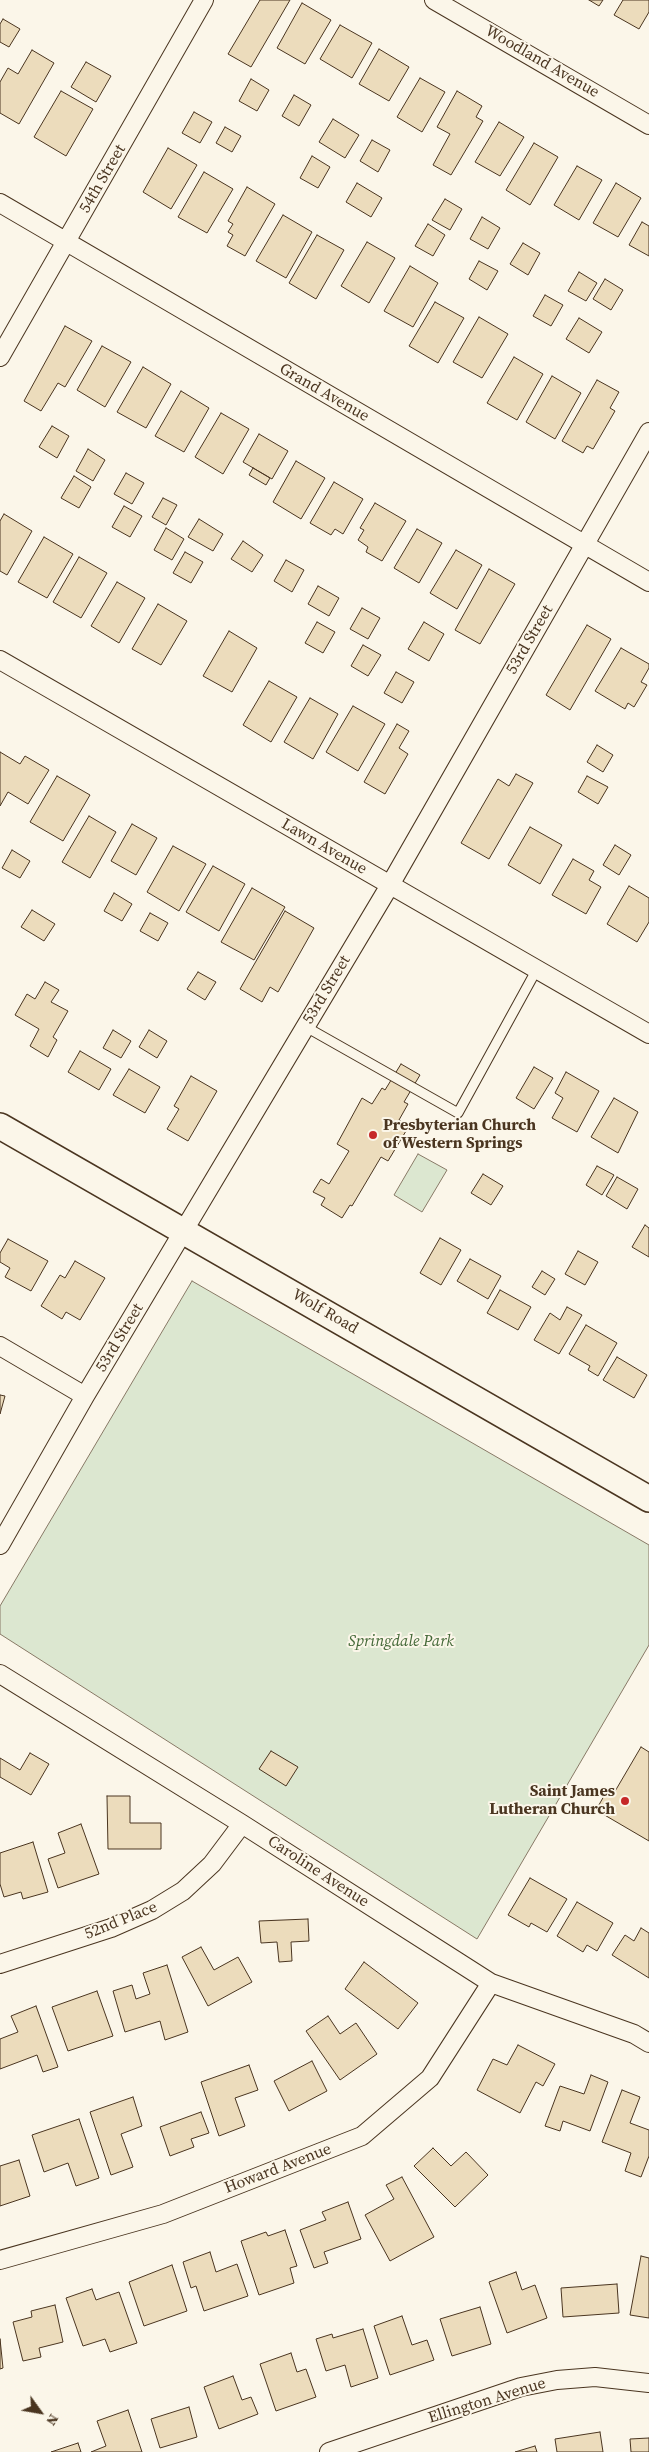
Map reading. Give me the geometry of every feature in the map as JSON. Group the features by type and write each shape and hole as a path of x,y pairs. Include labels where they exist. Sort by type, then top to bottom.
{"main road":[{"name":"Wolf Road","path":"0,1126 649,1499"}],"street":[{"name":"54th Street","path":"0,357 204,0"},
{"name":"Woodland Avenue","path":"434,0 649,125"},
{"name":"Grand Avenue","path":"0,203 649,582"},
{"name":"53rd Street","path":"0,1545 85,1396 390,885 649,432"},
{"name":"Lawn Avenue","path":"0,660 649,1034"},
{"path":"0,1346 85,1396"},
{"name":"Caroline Avenue","path":"0,1674 242,1824 491,1983 634,2034 649,2043"},
{"name":"52nd Place","path":"0,1964 111,1928 152,1910 183,1891 212,1864 242,1824"},
{"name":"Howard Avenue","path":"0,2260 163,2214 362,2136 430,2078 491,1983"},
{"name":"Ellington Avenue","path":"329,2452 521,2387 557,2380 595,2377 649,2383"}],"lane":[{"path":"306,1026 458,1112 537,969"}],"green space":[{"path":"418,1154 447,1170 422,1212 394,1195"},
{"name":"Springdale Park","path":"192,1281 649,1545 649,1645 477,1939 0,1634 0,1606"}],"building":[{"path":"260,0 290,0 251,67 228,54"},
{"path":"589,0 603,0 599,6"},
{"path":"623,0 649,0 649,12 639,29 614,15"},
{"path":"302,3 331,20 305,64 277,48"},
{"path":"3,19 20,29 9,47 0,42 0,24"},
{"path":"340,25 372,43 352,78 320,59"},
{"path":"379,49 409,67 389,101 359,84"},
{"path":"32,50 54,63 19,124 0,113 0,82 8,68 18,74"},
{"path":"86,62 111,76 96,102 71,87"},
{"path":"420,78 445,92 422,132 397,117"},
{"path":"251,79 269,90 257,111 239,101"},
{"path":"61,91 93,109 66,156 34,137"},
{"path":"457,91 482,106 476,117 483,121 451,175 433,165 450,134 437,127"},
{"path":"294,95 311,105 299,126 282,116"},
{"path":"194,112 212,122 200,143 182,133"},
{"path":"333,119 359,135 345,158 319,142"},
{"path":"499,122 524,137 500,176 475,162"},
{"path":"225,127 241,136 232,152 216,143"},
{"path":"372,140 390,150 378,172 360,161"},
{"path":"534,143 558,157 530,205 506,190"},
{"path":"168,148 197,165 171,209 143,192"},
{"path":"312,156 330,167 318,188 300,178"},
{"path":"577,166 602,180 579,220 554,205"},
{"path":"204,172 233,189 207,233 178,217"},
{"path":"357,183 382,198 371,217 346,202"},
{"path":"616,183 641,198 618,237 593,223"},
{"path":"247,187 275,204 245,256 227,246 233,235 228,232 233,224 228,221"},
{"path":"445,199 462,209 450,230 432,220"},
{"path":"283,215 312,232 286,278 256,261"},
{"path":"482,217 500,228 488,249 470,239"},
{"path":"642,222 649,226 649,256 629,245"},
{"path":"428,224 445,235 433,256 415,246"},
{"path":"317,235 344,250 316,299 289,283"},
{"path":"367,242 395,258 369,303 341,286"},
{"path":"523,243 540,253 528,275 510,264"},
{"path":"479,261 498,271 487,290 469,279"},
{"path":"410,266 438,283 413,327 384,311"},
{"path":"579,272 597,283 586,301 568,291"},
{"path":"605,279 623,290 611,310 593,299"},
{"path":"545,295 563,305 551,326 533,316"},
{"path":"435,302 464,318 438,363 409,346"},
{"path":"479,317 508,334 482,378 453,362"},
{"path":"579,318 602,332 589,353 566,339"},
{"path":"65,326 92,341 65,387 58,383 41,411 24,401"},
{"path":"102,346 131,362 105,407 77,390"},
{"path":"514,357 543,374 517,420 487,403"},
{"path":"143,367 171,384 146,428 117,412"},
{"path":"552,376 581,393 555,439 526,422"},
{"path":"597,380 619,392 610,408 615,411 593,449 587,446 583,453 562,441"},
{"path":"181,391 209,408 184,452 155,436"},
{"path":"221,413 249,429 223,474 195,457"},
{"path":"52,426 69,436 57,458 39,447"},
{"path":"259,434 288,451 272,479 243,462"},
{"path":"88,449 105,460 93,481 76,471"},
{"path":"296,461 325,478 301,519 273,502"},
{"path":"253,468 270,478 266,485 249,475"},
{"path":"126,473 144,483 132,504 114,494"},
{"path":"74,476 91,487 79,508 61,498"},
{"path":"334,482 363,499 343,534 335,529 331,535 310,523"},
{"path":"163,498 177,505 166,525 152,517"},
{"path":"375,503 406,521 382,561 366,552 368,547 358,540 364,530 360,528"},
{"path":"124,506 142,516 130,537 112,527"},
{"path":"4,514 32,531 7,575 0,571 0,521"},
{"path":"199,519 223,534 213,551 188,537"},
{"path":"166,528 184,539 172,560 154,550"},
{"path":"417,529 442,543 419,583 394,568"},
{"path":"44,537 73,554 47,598 18,582"},
{"path":"243,541 263,555 252,572 231,559"},
{"path":"456,550 482,565 457,609 430,593"},
{"path":"185,552 203,562 191,583 173,573"},
{"path":"79,557 107,573 81,618 53,602"},
{"path":"286,560 304,570 292,592 274,581"},
{"path":"489,569 515,584 480,644 455,630"},
{"path":"117,582 145,598 119,643 91,626"},
{"path":"318,586 339,598 329,616 308,604"},
{"path":"158,604 187,621 161,665 132,649"},
{"path":"362,608 380,618 368,639 350,629"},
{"path":"317,622 335,632 323,653 305,643"},
{"path":"424,622 444,634 429,661 408,649"},
{"path":"587,625 611,639 570,710 546,695"},
{"path":"229,631 257,648 232,692 203,676"},
{"path":"363,645 381,655 368,676 351,666"},
{"path":"621,648 649,664 649,668 641,682 647,685 634,707 628,703 625,709 595,691"},
{"path":"396,672 414,682 402,703 384,693"},
{"path":"269,681 297,697 271,742 243,725"},
{"path":"310,698 338,714 313,759 284,742"},
{"path":"353,706 385,724 358,771 326,752"},
{"path":"397,724 409,731 399,748 408,754 385,794 364,782"},
{"path":"597,745 613,755 603,772 587,762"},
{"path":"0,752 20,764 25,756 49,770 28,804 8,792 0,806"},
{"path":"516,774 533,783 489,859 461,843 498,779 509,786"},
{"path":"57,776 90,795 63,841 30,822"},
{"path":"587,776 608,787 598,804 578,792"},
{"path":"89,816 116,832 90,878 62,862"},
{"path":"132,824 157,838 136,875 111,861"},
{"path":"530,827 562,845 540,884 508,865"},
{"path":"615,845 631,855 619,875 603,865"},
{"path":"173,846 206,864 179,911 147,892"},
{"path":"12,850 30,861 20,878 2,868"},
{"path":"573,859 594,871 589,880 601,887 586,914 552,895"},
{"path":"213,866 245,884 219,931 186,912"},
{"path":"629,886 649,898 649,922 637,942 607,924"},
{"path":"252,888 285,907 254,960 221,942"},
{"path":"114,893 132,904 122,921 104,911"},
{"path":"32,910 55,924 44,941 21,927"},
{"path":"285,911 314,928 278,992 270,987 262,1002 240,989"},
{"path":"150,913 168,923 158,941 140,931"},
{"path":"198,972 216,982 205,1000 187,989"},
{"path":"45,982 59,990 51,1002 68,1011 53,1037 57,1040 48,1057 30,1046 39,1029 15,1015 27,994 35,999"},
{"path":"113,1030 131,1041 121,1058 103,1048"},
{"path":"149,1030 167,1041 157,1058 139,1047"},
{"path":"80,1051 111,1069 99,1090 68,1072"},
{"name":"Presbyterian Church of Western Springs","path":"401,1064 420,1075 404,1102 408,1104 399,1120 409,1126 388,1161 381,1157 352,1206 350,1205 342,1218 321,1205 325,1198 313,1192 321,1179 329,1184 349,1151 337,1144 362,1098 372,1104 382,1088 385,1090"},
{"path":"534,1067 553,1078 534,1109 516,1098"},
{"path":"129,1069 160,1087 145,1113 113,1095"},
{"path":"566,1072 599,1091 577,1132 552,1118 563,1098 555,1093"},
{"path":"191,1076 217,1091 188,1141 167,1129 179,1109 174,1106"},
{"path":"614,1098 638,1112 618,1153 591,1137"},
{"path":"597,1166 614,1175 602,1195 586,1185"},
{"path":"483,1174 503,1186 491,1205 471,1193"},
{"path":"617,1177 638,1189 627,1209 606,1196"},
{"path":"645,1225 649,1228 649,1257 632,1247"},
{"path":"440,1238 461,1250 441,1285 420,1273"},
{"path":"8,1239 48,1261 31,1291 5,1277 10,1268 0,1262 0,1253"},
{"path":"578,1251 598,1262 585,1285 565,1274"},
{"path":"470,1259 501,1276 488,1299 457,1281"},
{"path":"75,1261 105,1278 80,1320 66,1312 62,1319 41,1306 60,1275 65,1278"},
{"path":"542,1271 555,1279 545,1295 532,1287"},
{"path":"500,1290 531,1307 518,1330 487,1313"},
{"path":"567,1307 582,1315 559,1354 534,1340 550,1313 560,1320"},
{"path":"586,1325 617,1343 598,1376 588,1370 590,1366 569,1354"},
{"path":"617,1357 647,1375 634,1398 603,1380"},
{"path":"0,1395 5,1396 0,1414"},
{"name":"Saint James Lutheran Church","path":"641,1747 649,1752 649,1841 596,1810 608,1789 614,1793"},
{"path":"271,1751 298,1767 286,1786 259,1769"},
{"path":"30,1753 49,1764 31,1795 0,1777 0,1758 20,1770"},
{"path":"107,1796 130,1796 130,1823 161,1823 161,1849 108,1849"},
{"path":"81,1824 99,1874 58,1888 48,1859 65,1853 58,1833"},
{"path":"33,1842 48,1892 23,1899 21,1892 4,1897 0,1884 0,1853"},
{"path":"530,1878 567,1899 547,1932 531,1923 529,1927 508,1915"},
{"path":"577,1902 613,1923 597,1951 587,1945 583,1952 557,1936"},
{"path":"308,1919 309,1941 291,1942 292,1961 279,1962 277,1942 261,1943 259,1921"},
{"path":"641,1928 649,1933 649,1978 612,1955 625,1935 634,1941"},
{"path":"201,1947 214,1970 238,1957 252,1982 208,2006 182,1957"},
{"path":"364,1962 418,2003 398,2029 345,1989"},
{"path":"167,1965 188,2032 165,2040 160,2021 125,2032 113,1991 132,1985 136,1999 150,1994 143,1973"},
{"path":"97,1991 113,2036 68,2051 52,2007"},
{"path":"36,2006 58,2067 43,2072 37,2055 0,2069 0,2039 18,2032 11,2016"},
{"path":"328,2016 340,2034 356,2023 377,2054 340,2080 306,2031"},
{"path":"518,2045 555,2064 543,2086 536,2082 520,2113 477,2090 493,2059 507,2065"},
{"path":"312,2061 327,2091 289,2111 274,2081"},
{"path":"249,2065 258,2090 235,2098 245,2126 219,2136 201,2082"},
{"path":"591,2075 608,2082 590,2131 563,2121 560,2131 545,2126 560,2086 584,2094"},
{"path":"622,2090 640,2097 630,2123 649,2130 649,2156 641,2177 625,2171 631,2153 602,2142"},
{"path":"133,2097 142,2126 121,2134 133,2167 111,2175 90,2112"},
{"path":"201,2112 209,2133 191,2139 194,2147 170,2156 160,2127"},
{"path":"79,2119 99,2178 76,2186 68,2163 44,2172 32,2135"},
{"path":"433,2148 451,2166 466,2152 488,2175 455,2207 414,2166"},
{"path":"19,2160 30,2196 0,2206 0,2166"},
{"path":"402,2177 434,2237 390,2261 365,2215 394,2199 386,2185"},
{"path":"348,2202 361,2239 324,2252 328,2263 314,2268 300,2230 326,2220 322,2212"},
{"path":"285,2230 297,2266 290,2268 294,2283 259,2295 241,2241 266,2232 268,2236"},
{"path":"210,2252 216,2272 237,2264 248,2296 204,2311 196,2286 191,2288 183,2262"},
{"path":"641,2256 649,2258 649,2318 630,2315"},
{"path":"172,2265 187,2311 144,2326 129,2282"},
{"path":"516,2272 522,2290 535,2285 547,2318 507,2333 489,2282"},
{"path":"617,2284 619,2313 563,2317 561,2288"},
{"path":"92,2289 96,2300 119,2292 137,2343 110,2352 105,2339 83,2346 66,2298"},
{"path":"55,2305 63,2342 39,2348 41,2357 23,2361 13,2322 32,2317 31,2311"},
{"path":"480,2307 491,2344 452,2356 440,2319"},
{"path":"402,2316 412,2345 427,2340 434,2360 390,2375 374,2326"},
{"path":"363,2329 378,2378 351,2387 345,2365 326,2371 316,2339 332,2334 333,2338"},
{"path":"0,2339 3,2368 0,2369"},
{"path":"291,2353 297,2372 306,2369 316,2397 276,2411 260,2364"},
{"path":"233,2376 242,2400 251,2397 258,2414 219,2429 204,2387"},
{"path":"189,2407 197,2437 160,2448 151,2419"},
{"path":"128,2410 142,2452 91,2452 106,2446 97,2421"},
{"path":"600,2432 603,2452 557,2452 555,2439"},
{"path":"649,2438 649,2452 631,2452 630,2439"},
{"path":"78,2443 81,2452 51,2452"},
{"path":"535,2446 537,2452 515,2452"}],"place":[{"name":"Presbyterian Church of Western Springs","path":"373,1135"},
{"name":"Saint James Lutheran Church","path":"625,1801"}]}
